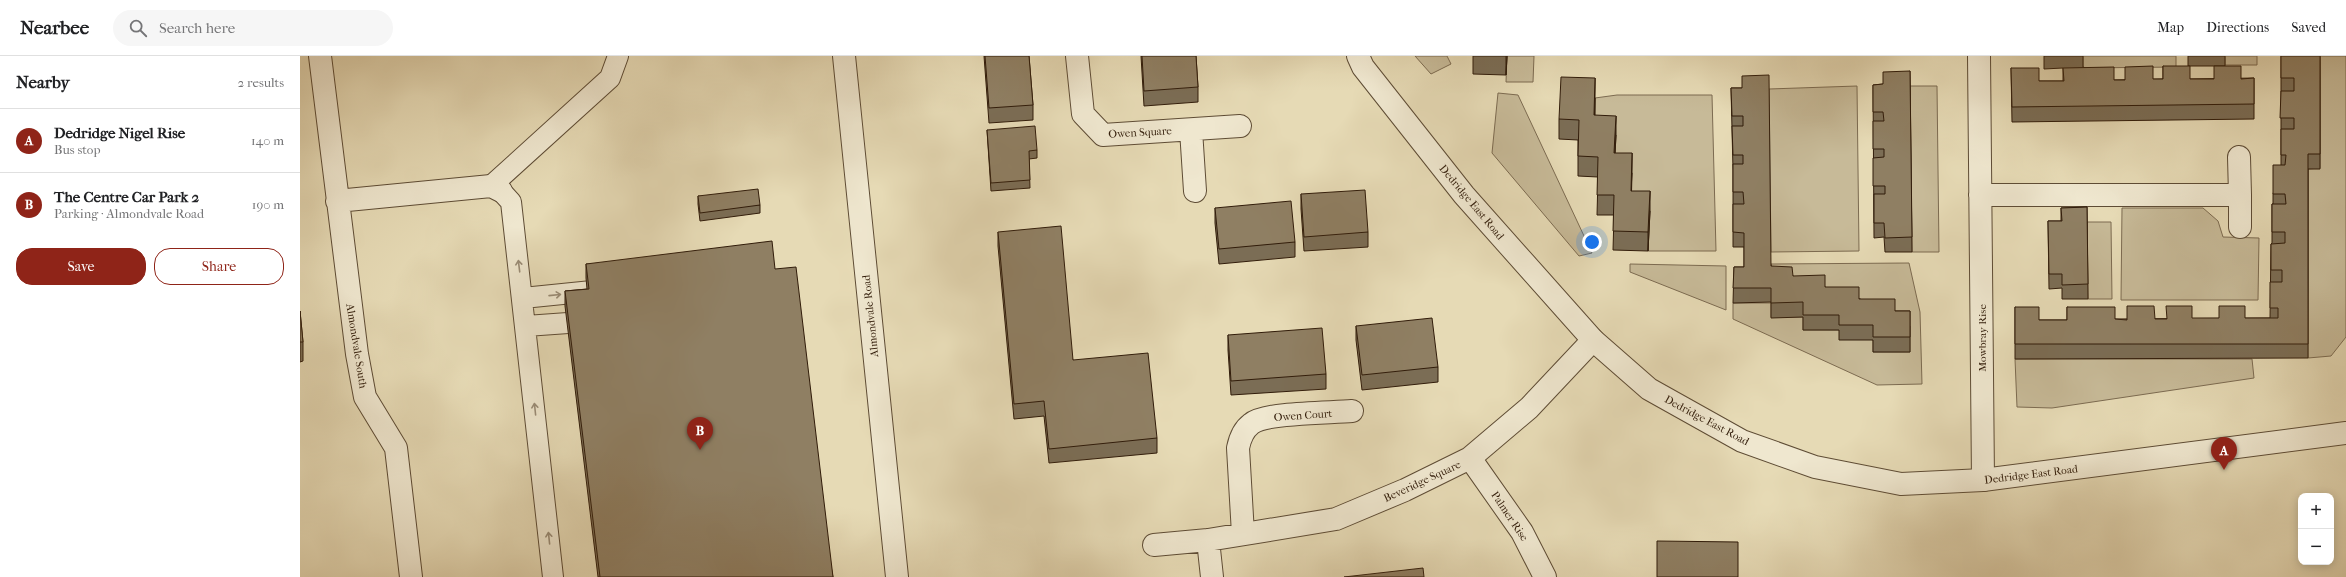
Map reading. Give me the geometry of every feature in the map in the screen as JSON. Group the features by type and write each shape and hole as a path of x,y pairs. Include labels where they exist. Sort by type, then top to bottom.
{"street":[{"name":"Almondvale South","path":"320,56 357,354 365,397 396,448 411,577"},
{"name":"Almondvale Road","path":"844,56 897,577"},
{"name":"Owen Square","path":"1077,56 1083,114 1103,135 1191,130 1229,132"},
{"name":"Dedridge East Road","path":"1358,56 1363,66 1464,195 1593,340 1650,389 1742,441 1815,467 1901,484 1983,480 2346,434"},
{"name":"Mowbray Rise","path":"1979,56 1983,480"},
{"path":"1191,130 1195,191"},
{"path":"2239,157 2240,227"},
{"path":"337,201 496,188"},
{"path":"1980,195 2240,195"},
{"name":"Beveridge Square","path":"1154,545 1208,540 1336,519 1404,490 1470,458 1529,408 1593,340"},
{"name":"Owen Court","path":"1243,534 1238,448 1242,434 1251,423 1265,417 1352,411"},
{"name":"Palmer Rise","path":"1470,458 1522,532 1545,577"},
{"path":"1208,540 1212,577"}],"lane":[{"path":"553,577 523,298 511,202 496,188 610,78 618,56"},
{"path":"523,298 611,288"},
{"path":"526,326 568,323"}],"shaded area":[{"path":"1415,56 1447,56 1451,64 1431,74"},
{"path":"1507,56 1534,56 1533,82 1506,82"},
{"path":"2083,56 2176,56 2176,67 2083,68"},
{"path":"2225,56 2257,56 2257,65 2225,65"},
{"path":"2320,56 2346,56 2346,337 2331,356 2308,358 2308,169 2320,168"},
{"path":"1857,86 1859,251 1771,252 1769,89"},
{"path":"1910,86 1937,86 1939,252 1912,252"},
{"path":"1498,93 1518,95 1592,253 1579,256 1492,153"},
{"path":"1617,95 1712,95 1716,251 1648,251 1594,135 1595,98"},
{"path":"2122,208 2203,208 2218,221 2223,237 2259,238 2258,300 2121,300"},
{"path":"2087,222 2111,222 2112,299 2088,299"},
{"path":"1909,263 1920,312 1922,384 1877,385 1733,319 1733,303 1771,303 1771,317 1803,317 1803,330 1839,330 1873,340 1873,352 1910,352 1910,326 1771,281 1771,264"},
{"path":"1630,264 1726,266 1726,310 1630,272"},
{"path":"2015,359 2252,359 2254,378 2052,408 2017,407"}],"building":[{"path":"985,56 1029,56 1033,105 989,108"},
{"path":"1142,56 1196,56 1198,87 1144,91"},
{"path":"2281,56 2320,56 2320,154 2308,154 2308,344 2015,344 2015,307 2039,307 2039,320 2067,320 2067,307 2115,307 2115,319 2127,320 2127,306 2154,306 2155,319 2167,319 2166,306 2192,306 2192,318 2219,318 2219,306 2245,306 2245,318 2278,318 2278,308 2270,308 2270,282 2282,282 2282,270 2271,270 2271,244 2285,243 2285,232 2272,232 2272,204 2286,204 2285,194 2273,194 2273,165 2285,165 2286,155 2281,155 2281,129 2294,129 2294,118 2280,118 2281,91 2294,91 2294,78 2281,78"},
{"path":"2153,66 2153,79 2163,79 2163,66 2190,66 2190,79 2214,79 2214,66 2241,66 2241,79 2254,78 2254,104 2012,107 2011,68 2039,68 2039,81 2064,81 2063,68 2114,67 2114,80 2125,80 2125,67"},
{"path":"1910,71 1912,237 1885,238 1884,223 1874,223 1874,194 1885,194 1885,186 1873,186 1873,158 1884,157 1884,149 1873,149 1873,121 1884,121 1883,112 1873,112 1873,85 1883,84 1883,72"},
{"path":"1769,75 1771,266 1792,267 1793,276 1825,275 1825,287 1859,287 1859,299 1895,299 1895,311 1910,311 1910,337 1873,337 1873,325 1839,325 1839,315 1803,315 1803,302 1771,303 1771,288 1733,288 1734,267 1744,267 1744,233 1733,232 1733,204 1744,204 1743,192 1733,192 1733,164 1743,164 1743,155 1733,155 1732,126 1743,126 1743,116 1732,116 1731,88 1742,88 1742,76"},
{"path":"1561,77 1595,78 1594,115 1616,116 1614,153 1632,153 1631,191 1650,191 1648,232 1613,231 1614,195 1597,195 1598,157 1578,156 1579,120 1559,119"},
{"path":"1035,126 1037,150 1029,151 1030,180 991,183 987,130"},
{"path":"758,189 760,205 700,213 698,196"},
{"path":"1365,190 1368,232 1304,237 1301,194"},
{"path":"1291,201 1295,242 1219,249 1215,208"},
{"path":"2087,207 2088,284 2062,285 2062,274 2049,274 2048,221 2062,221 2061,208"},
{"path":"1061,226 1073,360 1148,353 1157,438 1049,449 1044,401 1014,404 998,232"},
{"path":"772,241 775,269 796,267 833,577 600,577 565,291 589,289 586,264"},
{"path":"300,311 303,342 300,342"},
{"path":"1432,318 1438,367 1362,375 1356,326"},
{"path":"1322,328 1326,374 1231,381 1228,335"},
{"path":"1657,541 1738,542 1738,577 1657,577"},
{"path":"1423,568 1424,577 1344,577"}],"place":[{"name":"The Centre Car Park 2","path":"700,450"},
{"name":"Dedridge Nigel Rise","path":"2224,470"}]}
